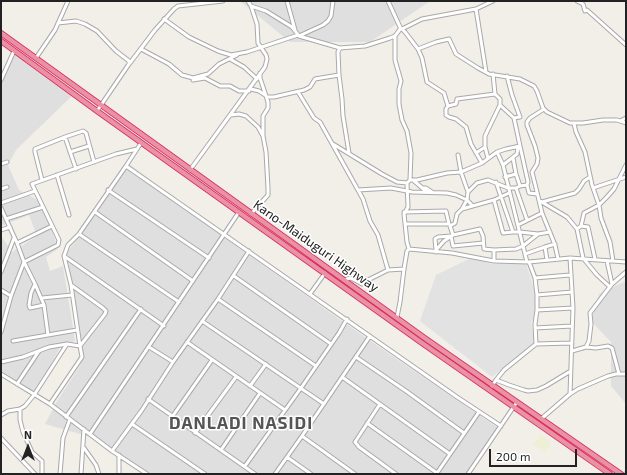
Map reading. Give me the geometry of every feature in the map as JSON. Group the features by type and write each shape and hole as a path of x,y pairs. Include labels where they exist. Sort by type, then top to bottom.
{"highway":[{"name":"Kano-Maiduguri Highway","path":"1,32 251,214 492,386 621,474"},
{"name":"Kano-Maiduguri Highway","path":"1,41 141,143 610,474"}],"street":[{"path":"36,58 48,41 68,1"},
{"path":"97,111 130,63 164,19 178,6 223,1"},
{"path":"190,170 265,68 267,59 258,43 257,24 248,1"},
{"path":"287,1 295,32"},
{"path":"164,19 189,37 218,51 231,55 298,35 323,25 331,16 333,1"},
{"path":"388,1 401,29 418,49 422,58 427,82 444,93 448,106 446,109 446,115 449,118 456,119 466,127 471,144 482,163"},
{"path":"411,180 411,153 407,131 402,120 399,104 399,90 401,81 395,60 396,36 401,29 422,20 476,9 493,1"},
{"path":"577,1 583,4 585,11 587,10 626,45"},
{"path":"251,6 266,11 292,27 298,35 340,48 365,46 396,36"},
{"path":"476,9 486,72"},
{"path":"58,23 76,21 86,24 100,34 130,63"},
{"path":"418,49 449,39 456,54 486,72 520,79 534,86 544,109 570,123 574,124 599,120 620,121 626,123"},
{"path":"340,48 338,52 339,75 343,103 342,116 349,153"},
{"path":"141,49 169,64 182,75 193,80 205,78 220,86 230,86 239,91 259,90 266,96 274,97 298,92 310,87 315,79 339,75"},
{"path":"1,80 14,51"},
{"path":"190,78 208,74 219,64 238,54"},
{"path":"230,59 244,67 257,79"},
{"path":"251,214 268,195 266,152 263,136 263,116 268,108 260,73"},
{"path":"488,158 485,136 500,105 500,99 495,94 493,74"},
{"path":"507,76 512,96 520,117 514,118"},
{"path":"298,92 314,118 320,122 365,203 370,221 378,235 388,270"},
{"path":"448,106 456,104 457,100 460,99 495,94"},
{"path":"500,105 514,118 529,193 537,194"},
{"path":"544,109 530,118 527,122 538,158 537,164 532,172 537,194 541,202 542,213 555,244 558,259"},
{"path":"230,115 243,115 258,127 263,136"},
{"path":"620,121 626,118"},
{"path":"574,124 585,152 590,177 599,205 601,218 610,242 614,261"},
{"path":"42,180 35,149 65,137 83,131 86,133 94,162"},
{"path":"65,137 76,169"},
{"path":"50,404 82,357 71,285 64,256 68,245 79,234 141,143"},
{"path":"332,143 382,174 397,182 406,183 411,180 452,172 461,172 482,163 497,152 519,147"},
{"path":"70,152 89,146"},
{"path":"476,153 486,147"},
{"path":"503,165 513,158 519,147"},
{"path":"59,243 32,184 137,148"},
{"path":"497,152 503,165 525,254 535,278 537,295 535,328 536,344"},
{"path":"405,224 455,223 457,214 467,200 468,192 461,172 458,155"},
{"path":"513,158 520,186"},
{"path":"1,164 7,162"},
{"path":"577,229 581,226 584,213 599,205 614,189 626,165"},
{"path":"126,166 501,426"},
{"path":"505,177 516,174"},
{"path":"57,175 69,215"},
{"path":"541,202 575,193 584,181 590,177"},
{"path":"593,188 626,177"},
{"path":"411,180 425,191 452,194 467,200 473,206"},
{"path":"468,192 473,185 483,181 496,182 508,188 516,188 527,185"},
{"path":"496,182 500,198 513,232"},
{"path":"396,317 400,302 407,251 409,249 404,212 408,207 406,183"},
{"path":"1,189 7,187"},
{"path":"358,190 391,188 412,192 432,192"},
{"path":"516,188 527,220"},
{"path":"108,190 209,258"},
{"path":"1,203 35,191"},
{"path":"462,209 500,198 510,193"},
{"path":"494,200 503,233 520,232 538,234 550,232"},
{"path":"541,202 567,217 577,229 583,258 597,275 611,286"},
{"path":"6,219 43,207"},
{"path":"1,208 2,214 10,227 24,262 42,298 48,335"},
{"path":"404,212 446,211 452,236 452,253"},
{"path":"94,212 194,281"},
{"path":"90,434 240,212"},
{"path":"510,224 518,224 542,213"},
{"path":"17,243 52,226"},
{"path":"581,226 586,226 589,228 595,259"},
{"path":"1,230 10,227"},
{"path":"436,251 436,237 452,236 480,229 484,249 494,250 516,249 523,246 538,234"},
{"path":"79,234 179,302"},
{"path":"436,251 447,238 452,236"},
{"path":"1,272 15,238"},
{"path":"1,332 11,296 24,262 59,243 68,245"},
{"path":"453,246 483,243"},
{"path":"525,254 555,244"},
{"path":"545,247 547,260"},
{"path":"409,249 452,253 494,261 528,262 583,258 626,262"},
{"path":"494,250 494,261"},
{"path":"112,451 234,276 248,251"},
{"path":"64,256 164,326"},
{"path":"570,258 573,308 572,351 569,372 570,394"},
{"path":"607,260 611,286"},
{"path":"345,280 350,278 362,284 388,270 404,269"},
{"path":"586,347 589,341 592,322 590,314 611,286 626,272"},
{"path":"310,294 324,273"},
{"path":"535,278 570,275"},
{"path":"234,276 331,344"},
{"path":"35,284 31,293 30,308 44,306"},
{"path":"71,285 106,311 101,321 80,346"},
{"path":"1,290 11,296"},
{"path":"537,295 572,292"},
{"path":"42,298 72,295"},
{"path":"218,299 316,366"},
{"path":"537,310 573,308"},
{"path":"66,417 141,309"},
{"path":"1,315 5,317"},
{"path":"245,466 301,388 347,319"},
{"path":"202,321 324,404"},
{"path":"535,328 572,326"},
{"path":"13,341 77,330"},
{"path":"275,474 370,336"},
{"path":"187,342 285,410"},
{"path":"492,386 504,370 536,344 553,345 572,343"},
{"path":"1,362 23,357 48,347 67,344 80,346"},
{"path":"1,415 8,411 20,409 34,395 67,344"},
{"path":"572,351 586,347 596,348 608,346 612,348 619,374"},
{"path":"149,347 173,362"},
{"path":"17,384 40,350"},
{"path":"356,357 464,433"},
{"path":"172,417 212,360"},
{"path":"250,386 266,364"},
{"path":"496,380 528,391 546,386 569,372"},
{"path":"1,374 50,404 112,451 147,474"},
{"path":"541,419 570,394 594,381 608,376 626,374"},
{"path":"196,433 236,377"},
{"path":"342,377 450,454"},
{"path":"221,450 260,393"},
{"path":"148,399 255,474"},
{"path":"468,474 517,402"},
{"path":"380,404 355,442 356,445 396,474"},
{"path":"20,409 20,420 23,432 32,452 42,461 42,474"},
{"path":"367,423 437,474 479,412"},
{"path":"60,474 64,438 70,419"},
{"path":"132,424 205,474"},
{"path":"81,474 84,448 84,430"},
{"path":"302,436 354,474"},
{"path":"1,438 35,474"},
{"path":"84,448 96,465 99,474"},
{"path":"119,455 119,474"},
{"path":"287,457 311,474"}],"shaded area":[{"path":"240,1 430,1 370,42 290,42"},
{"path":"17,51 74,94 16,150 8,165 19,190 43,203 58,249 46,257 50,271 63,266 75,341 61,345 37,394 1,370 1,236 12,252 37,236 29,215 1,226 1,83"},
{"path":"127,162 225,238 369,340 498,428 468,474 142,474 90,437 45,424 56,403 81,364 67,252 89,224"},
{"path":"471,258 492,264 526,263 540,309 531,323 535,344 492,377 420,321 436,275"},
{"path":"626,281 626,404 611,386 611,342 591,321 599,294"}],"green space":[{"path":"541,435 551,442 545,452 533,444"}],"district":[{"name":"DANLADI NASIDI","path":"241,423"}]}
